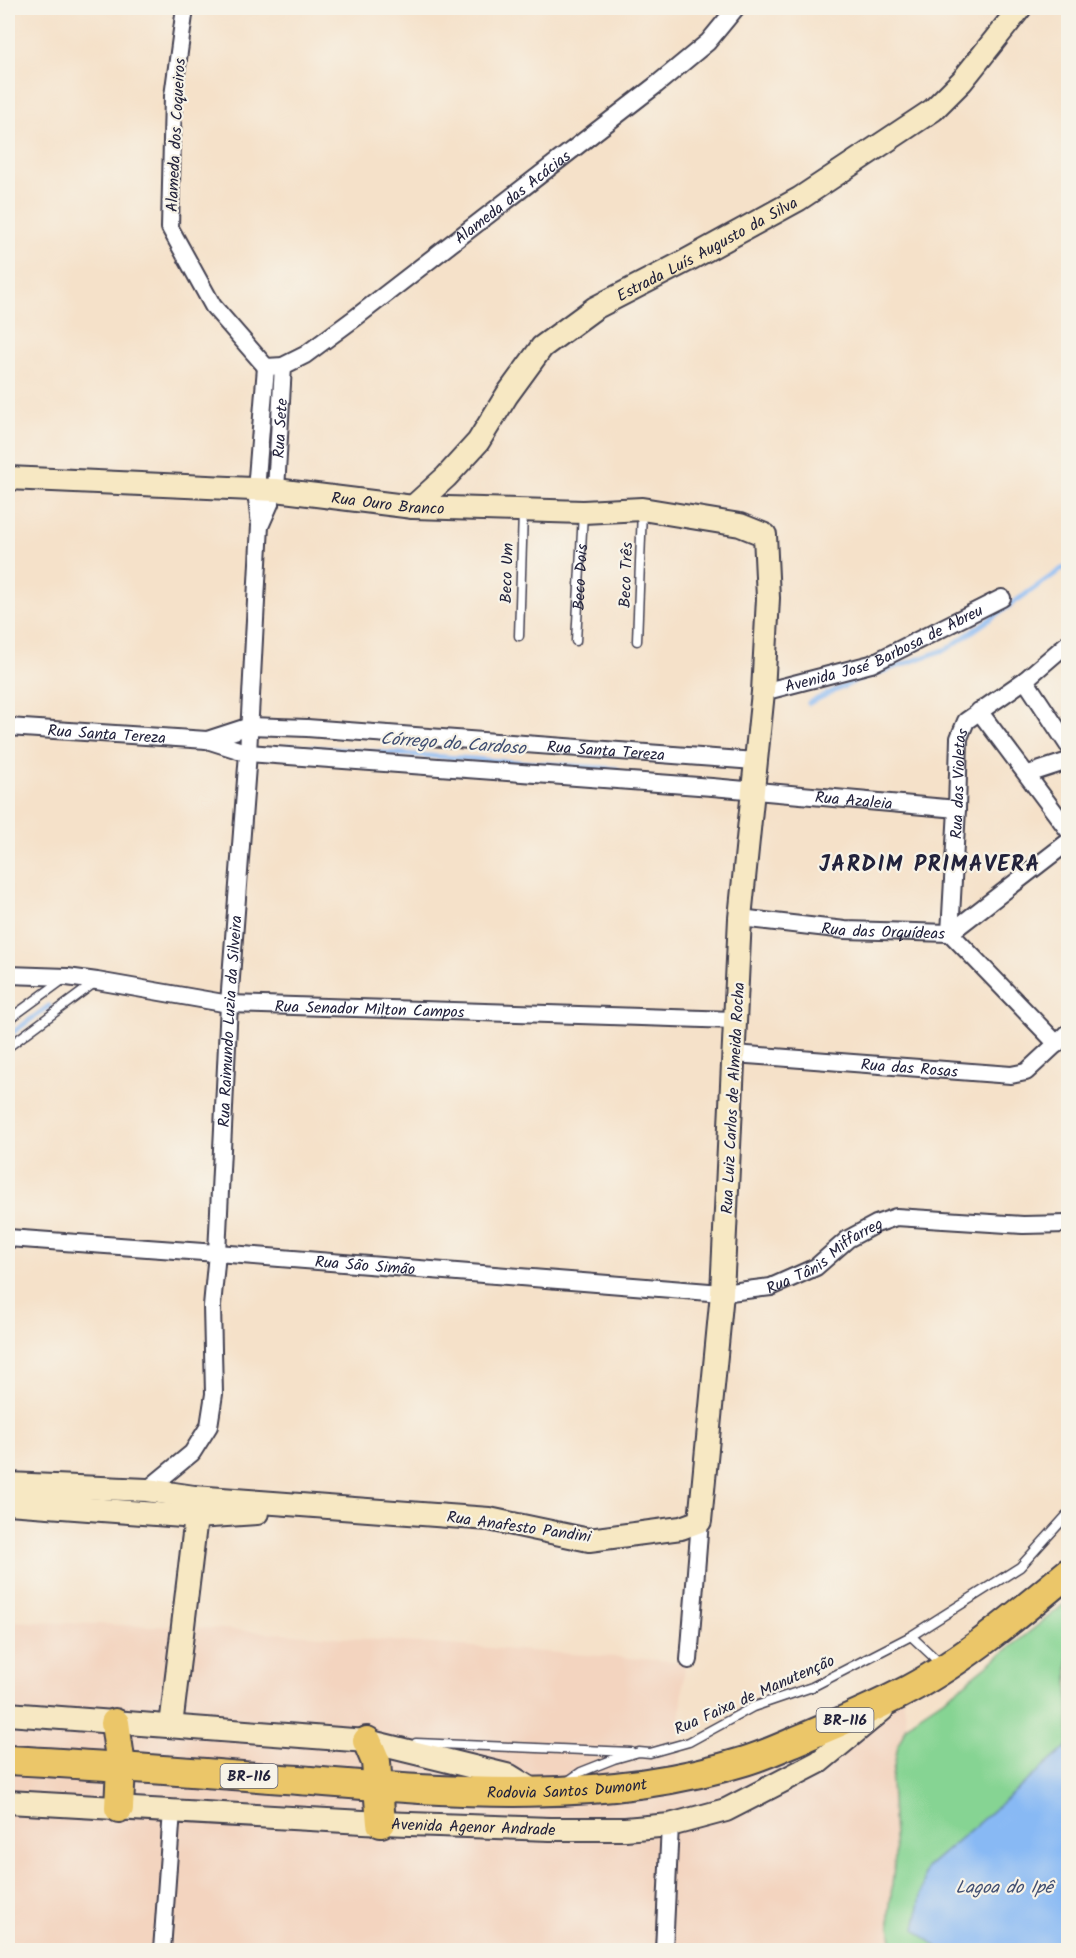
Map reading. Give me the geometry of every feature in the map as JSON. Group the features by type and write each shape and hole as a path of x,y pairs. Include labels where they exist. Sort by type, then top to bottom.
{"highway":[{"name":"Rodovia Santos Dumont","path":"8,1760 121,1766 378,1787 543,1792 585,1791 628,1786 710,1771 738,1763 824,1729 902,1694 998,1630 1068,1573"},
{"path":"115,1723 121,1766 119,1808"},
{"path":"367,1741 376,1762 381,1823"}],"street":[{"name":"Alameda dos Coqueiros","path":"185,8 173,96 170,228 213,306 275,366"},
{"name":"Alameda das Acácias","path":"275,366 305,355 656,85 708,42 736,8"},
{"name":"Estrada Luís Augusto da Silva","path":"413,507 446,477 478,442 507,395 542,347 595,308 799,199 933,110 969,73 1020,8"},
{"name":"Rua Sete","path":"266,490 275,366"},
{"name":"Rua Ouro Branco","path":"8,478 266,490 413,507 583,512 642,509 740,525 765,535"},
{"name":"Rua Raimundo Luzia da Silveira","path":"147,1490 192,1453 209,1426 214,1394 212,1306 248,753 260,525 266,490"},
{"name":"Rua Luiz Carlos de Almeida Rocha","path":"689,1660 722,1293 740,918 762,692 768,598 765,535"},
{"name":"Avenida José Barbosa de Abreu","path":"762,692 871,664 1002,598"},
{"name":"Rua das Violetas","path":"950,933 959,738 966,721 1025,680 1068,643"},
{"path":"1025,680 1068,745"},
{"path":"979,711 1068,830"},
{"name":"Rua Santa Tereza","path":"207,740 249,726 308,728 755,761"},
{"name":"Rua Santa Tereza","path":"8,727 207,740 248,753 752,791"},
{"path":"1028,774 1068,761"},
{"name":"Rua Azaleia","path":"752,791 957,809"},
{"name":"Rua das Orquídeas","path":"740,918 845,930 950,933 1068,842"},
{"path":"950,933 1063,1039"},
{"name":"Rua Senador Milton Campos","path":"8,975 67,977 98,981 230,1004 735,1020"},
{"name":"Rua das Rosas","path":"734,1054 1011,1075 1026,1072 1063,1039"},
{"name":"Rua Tânis Miffarreg","path":"722,1293 771,1287 816,1267 848,1239 876,1224 896,1218 1023,1225 1068,1224"},
{"name":"Rua São Simão","path":"8,1238 217,1252 722,1293"},
{"name":"Rua Anafesto Pandini","path":"8,1484 147,1490 194,1497 489,1519 589,1540 681,1527 700,1521"},
{"name":"Rua Anafesto Pandini","path":"8,1503 196,1517 336,1506"},
{"path":"171,1726 196,1517"},
{"name":"Avenida Agenor Andrade","path":"8,1802 381,1823 550,1829 624,1829 670,1825 726,1810 819,1762 902,1694"},
{"path":"8,1714 367,1741 510,1776 543,1792"},
{"path":"162,1950 172,1811"},
{"path":"664,1950 670,1825"}],"lane":[{"name":"Beco Três","path":"637,641 642,509"},
{"name":"Beco Um","path":"519,636 523,511"},
{"name":"Beco Dois","path":"576,641 583,512"},
{"path":"8,1020 67,977"},
{"path":"8,1047 98,981"},
{"name":"Rua Faixa de Manutenção","path":"367,1741 650,1753 689,1742 753,1707 812,1687 911,1636 1020,1567 1068,1514"},
{"path":"911,1636 944,1667"},
{"name":"Rua Faixa de Manutenção","path":"543,1792 581,1772 639,1752"}],"shaded area":[{"path":"8,1621 209,1628 685,1662 676,1776 903,1695 907,1726 898,1745 895,1856 889,1915 893,1950 8,1950"}],"green space":[{"path":"1068,1601 1068,1950 893,1950 889,1915 895,1856 891,1782 898,1745 907,1726 919,1715 958,1689"}],"water":[{"name":"Lagoa do Ipê","path":"1068,1746 1068,1941 1041,1950 941,1950 915,1929 926,1868"}],"waterway":[{"name":"Córrego do Cardoso","path":"809,703 855,681 947,649 1068,566"},
{"name":"Córrego do Cardoso","path":"288,746 617,769"},
{"name":"Córrego do Cardoso","path":"8,1036 49,1006"}],"district":[{"name":"JARDIM PRIMAVERA","path":"930,863"}]}
